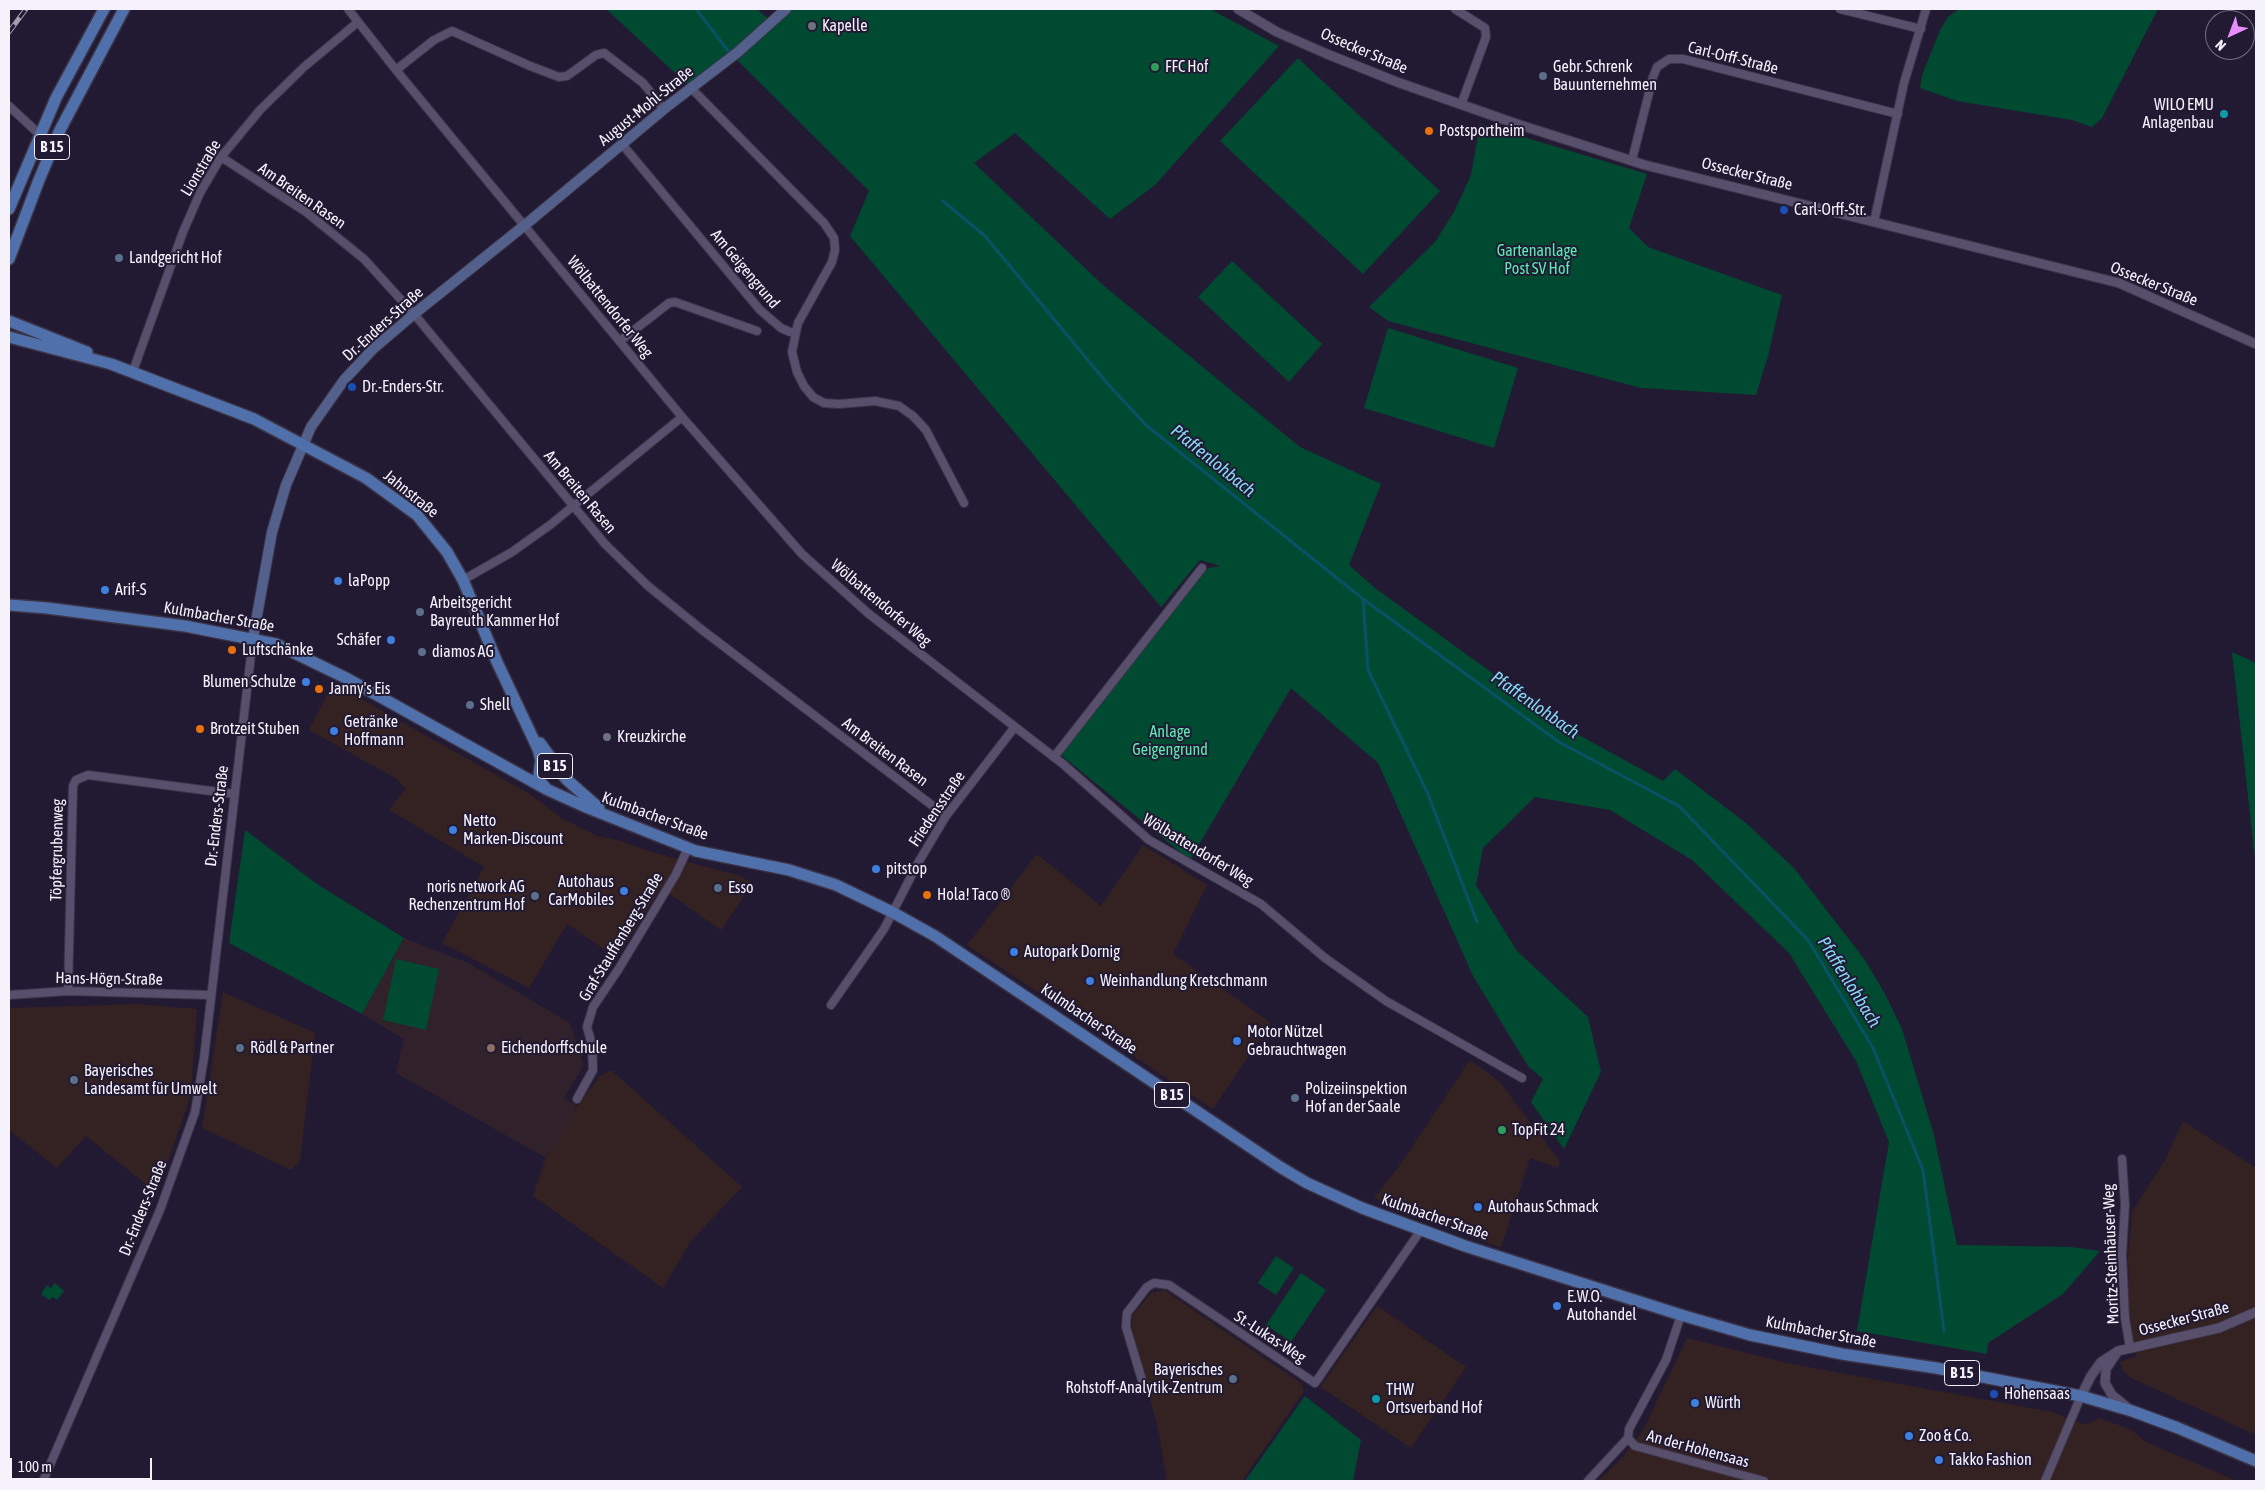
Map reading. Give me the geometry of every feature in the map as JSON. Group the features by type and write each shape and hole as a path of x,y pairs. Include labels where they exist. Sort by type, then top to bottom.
{"main road":[{"name":"B 15","path":"9,210 39,134 56,98 104,9"},
{"name":"B 15","path":"9,259 39,180 64,122 124,9"},
{"name":"August-Mohl-Straße","path":"525,225 664,109 738,52 786,9"},
{"name":"Dr.-Enders-Straße","path":"253,638 272,532 286,486 303,444 324,406 344,380 373,349 525,225"},
{"name":"Jahnstraße","path":"9,321 79,348 111,364"},
{"name":"Jahnstraße","path":"9,337 133,371 254,419 366,478 416,515 447,552 463,580 538,749 541,760 540,782 546,789"},
{"name":"Kulmbacher Straße","path":"9,600 47,608"},
{"name":"Kulmbacher Straße","path":"9,605 47,608 185,626 276,644 306,657 546,789 610,817 688,848 797,873 836,886 892,912 968,957 1280,1167 1307,1183 1346,1201 1421,1230 1681,1315 1750,1335 1803,1347 1936,1368 2082,1396 2132,1411 2256,1461"},
{"name":"B 15","path":"516,702 562,775 576,790 610,817"}],"street":[{"name":"Wölbattendorfer Weg","path":"348,9 682,417 802,554 869,614 1014,728 1054,757 1149,840 1261,904 1325,958 1386,1001 1522,1078"},
{"path":"1455,9 1485,28 1486,37 1461,105"},
{"path":"1840,9 1921,29"},
{"path":"1874,222 1904,83 1926,9"},
{"name":"Ossecker Straße","path":"1243,10 1277,32 1327,54 1461,105 1632,160 2119,283 2256,344"},
{"name":"Lionstraße","path":"133,371 182,232 200,193 222,157 260,110 304,67 358,22"},
{"path":"396,70 434,40 452,31 559,77 567,76 596,55 604,53 643,83 664,109"},
{"name":"Carl-Orff-Straße","path":"1632,160 1653,77 1658,67 1668,59 1683,59 1898,114"},
{"path":"691,88 824,223 834,238 835,250"},
{"path":"9,106 39,134"},
{"name":"Am Geigengrund","path":"622,144 760,310 780,328 796,332 798,323 832,262 840,238"},
{"name":"Am Breiten Rasen","path":"222,157 306,212 364,259 414,314 573,506 620,559 681,613 946,816"},
{"name":"Am Geigengrund","path":"620,341 669,303 675,302 758,331"},
{"path":"796,332 792,352 797,372 804,386 813,397 824,402 839,404 875,401 899,406 913,416 926,430 964,503"},
{"path":"463,580 512,552 573,506 682,417"},
{"path":"1054,757 1202,568"},
{"name":"Dr.-Enders-Straße","path":"43,1481 160,1210 195,1112 204,1058 253,638"},
{"name":"Friedensstraße","path":"831,1005 884,929 918,863 946,816 1014,728"},
{"name":"Töpfergrubenweg","path":"68,991 73,786 76,780 88,775 234,794"},
{"name":"Graf-Stauffenberg-Straße","path":"577,1099 593,1070 592,1045 587,1027 593,1007 618,970 676,874 688,848"},
{"name":"Hans-Högn-Straße","path":"9,995 68,991 210,995"},
{"name":"Moritz-Steinhäuser-Weg","path":"2122,1159 2125,1205 2122,1255 2124,1318 2130,1348"},
{"name":"St.-Lukas-Weg","path":"1145,1390 1126,1327 1127,1313 1147,1287 1154,1284 1169,1285 1315,1383 1421,1230"},
{"name":"Ossecker Straße","path":"2082,1396 2098,1366 2118,1351 2220,1328 2256,1312"},
{"path":"1588,1481 1628,1438 1629,1429 1666,1360 1681,1315"},
{"name":"Kulmbacher Straße","path":"2118,1351 2104,1374 2105,1383 2112,1395 2132,1411"},
{"path":"2045,1481 2082,1396"},
{"name":"An der Hohensaas","path":"1628,1438 1635,1446 1764,1481"}],"shaded area":[{"path":"333,683 530,794 563,819 597,836 621,841 652,852 740,876 753,883 721,930 661,888 617,958 567,924 529,988 442,943 484,867 389,810 405,789 397,779 309,730"},
{"path":"1143,845 1207,885 1173,954 1271,1023 1213,1109 967,945 1037,854 1101,906"},
{"name":"Eichendorffschule","path":"404,938 468,963 570,1023 583,1063 582,1068 564,1098 577,1106 546,1158 396,1073 404,1039 362,1014"},
{"path":"223,992 315,1033 300,1161 291,1170 202,1128"},
{"path":"137,1004 197,1009 191,1095 157,1193 86,1136 57,1168 9,1130 9,1008"},
{"path":"1470,1060 1499,1081 1560,1162 1558,1168 1530,1158 1501,1248 1374,1198 1400,1165"},
{"path":"611,1070 742,1187 691,1241 663,1288 533,1196 546,1158 577,1106 600,1076"},
{"path":"2183,1121 2256,1168 2256,1435 2131,1378 2124,1372 2120,1362 2137,1356 2131,1333 2129,1305 2128,1257 2132,1212 2165,1160"},
{"name":"Bayerisches Rohstoff-Analytik-Zentrum","path":"1164,1290 1301,1383 1304,1391 1242,1481 1167,1481 1157,1424 1132,1337 1132,1316 1151,1293"},
{"path":"1377,1306 1466,1367 1411,1448 1320,1387"},
{"path":"1687,1338 1787,1363 2052,1412 2085,1425 2099,1418 2130,1429 2146,1442 2237,1481 1598,1481 1622,1458 1642,1432"}],"green space":[{"name":"Anlage Geigengrund","path":"606,9 757,9 769,20 782,9 1210,9 1279,46 1155,185 1110,219 1015,133 974,163 1103,285 1300,447 1381,484 1349,565 1375,588 1575,733 1663,781 1675,769 1746,823 1794,868 1865,960 1885,994 1902,1029 1934,1135 1957,1245 2071,1247 2100,1251 2063,1294 1988,1343 1987,1354 1857,1331 1889,1142 1856,1061 1789,953 1692,860 1610,810 1535,797 1483,848 1476,885 1517,951 1588,1017 1601,1072 1564,1149 1531,1102 1543,1079 1528,1066 1473,976 1378,763 1291,688 1190,860 1061,755 1208,568 1221,566 1200,560 1161,607 850,236 869,191 730,53 687,84"},
{"path":"1959,9 2158,9 2102,118 2092,127 2072,120 1957,101 1920,88 1922,75 1941,28 1948,17"},
{"path":"1298,58 1440,191 1363,274 1220,141"},
{"name":"Gartenanlage Post SV Hof","path":"1480,124 1647,174 1629,228 1648,247 1782,295 1768,356 1756,395 1641,388 1388,321 1369,307 1435,242 1454,212 1471,175"},
{"path":"1232,261 1322,344 1289,382 1198,297"},
{"path":"1388,328 1518,368 1494,448 1364,408"},
{"path":"2232,652 2256,663 2256,868"},
{"path":"245,830 317,884 404,938 362,1014 229,943"},
{"path":"396,959 439,969 426,1030 383,1020"},
{"path":"1276,1256 1294,1268 1276,1295 1258,1283"},
{"path":"1301,1273 1326,1290 1291,1342 1266,1325"},
{"path":"55,1283 64,1291 57,1300 53,1297 49,1300 41,1294 47,1285 51,1288"},
{"path":"1305,1396 1361,1440 1353,1481 1245,1481"}],"waterway":[{"name":"Pfaffenlohbach","path":"696,9 729,52"},
{"name":"Pfaffenlohbach","path":"943,201 985,236 1106,382 1147,426 1363,599 1559,742 1679,806 1808,940 1873,1048 1923,1170 1944,1331"},
{"path":"1363,599 1368,670 1428,794 1477,922"}],"railway":[{"path":"9,32 26,9"}],"place":[{"name":"Kapelle","path":"812,26"},
{"name":"FFC Hof","path":"1155,67"},
{"name":"Gebr. Schrenk Bauunternehmen","path":"1543,76"},
{"name":"WILO EMU Anlagenbau","path":"2224,114"},
{"name":"Postsportheim","path":"1429,131"},
{"name":"Carl-Orff-Str.","path":"1784,210"},
{"name":"Landgericht Hof","path":"119,258"},
{"name":"Dr.-Enders-Str.","path":"352,387"},
{"name":"laPopp","path":"338,581"},
{"name":"Arif-S","path":"105,590"},
{"name":"Arbeitsgericht Bayreuth Kammer Hof","path":"420,612"},
{"name":"Schäfer","path":"391,640"},
{"name":"Luftschänke","path":"232,650"},
{"name":"diamos AG","path":"422,652"},
{"name":"Blumen Schulze","path":"306,682"},
{"name":"Janny's Eis","path":"319,689"},
{"name":"Shell","path":"470,705"},
{"name":"Brotzeit Stuben","path":"200,729"},
{"name":"Getränke Hoffmann","path":"334,731"},
{"name":"Kreuzkirche","path":"607,737"},
{"name":"Netto Marken-Discount","path":"453,830"},
{"name":"pitstop","path":"876,869"},
{"name":"Esso","path":"718,888"},
{"name":"Autohaus CarMobiles","path":"624,891"},
{"name":"Hola! Taco ®","path":"927,895"},
{"name":"noris network AG Rechenzentrum Hof","path":"535,896"},
{"name":"Autopark Dornig","path":"1014,952"},
{"name":"Weinhandlung Kretschmann","path":"1090,981"},
{"name":"Motor Nützel Gebrauchtwagen","path":"1237,1041"},
{"name":"Rödl & Partner","path":"240,1048"},
{"name":"Eichendorffschule","path":"491,1048"},
{"name":"Bayerisches Landesamt für Umwelt","path":"74,1080"},
{"name":"Polizeiinspektion Hof an der Saale","path":"1295,1098"},
{"name":"TopFit 24","path":"1502,1130"},
{"name":"Autohaus Schmack","path":"1478,1207"},
{"name":"E.W.O. Autohandel","path":"1557,1306"},
{"name":"Bayerisches Rohstoff-Analytik-Zentrum","path":"1233,1379"},
{"name":"Hohensaas","path":"1994,1394"},
{"name":"THW Ortsverband Hof","path":"1376,1399"},
{"name":"Würth","path":"1695,1403"},
{"name":"Zoo & Co.","path":"1909,1436"},
{"name":"Takko Fashion","path":"1939,1460"}]}
